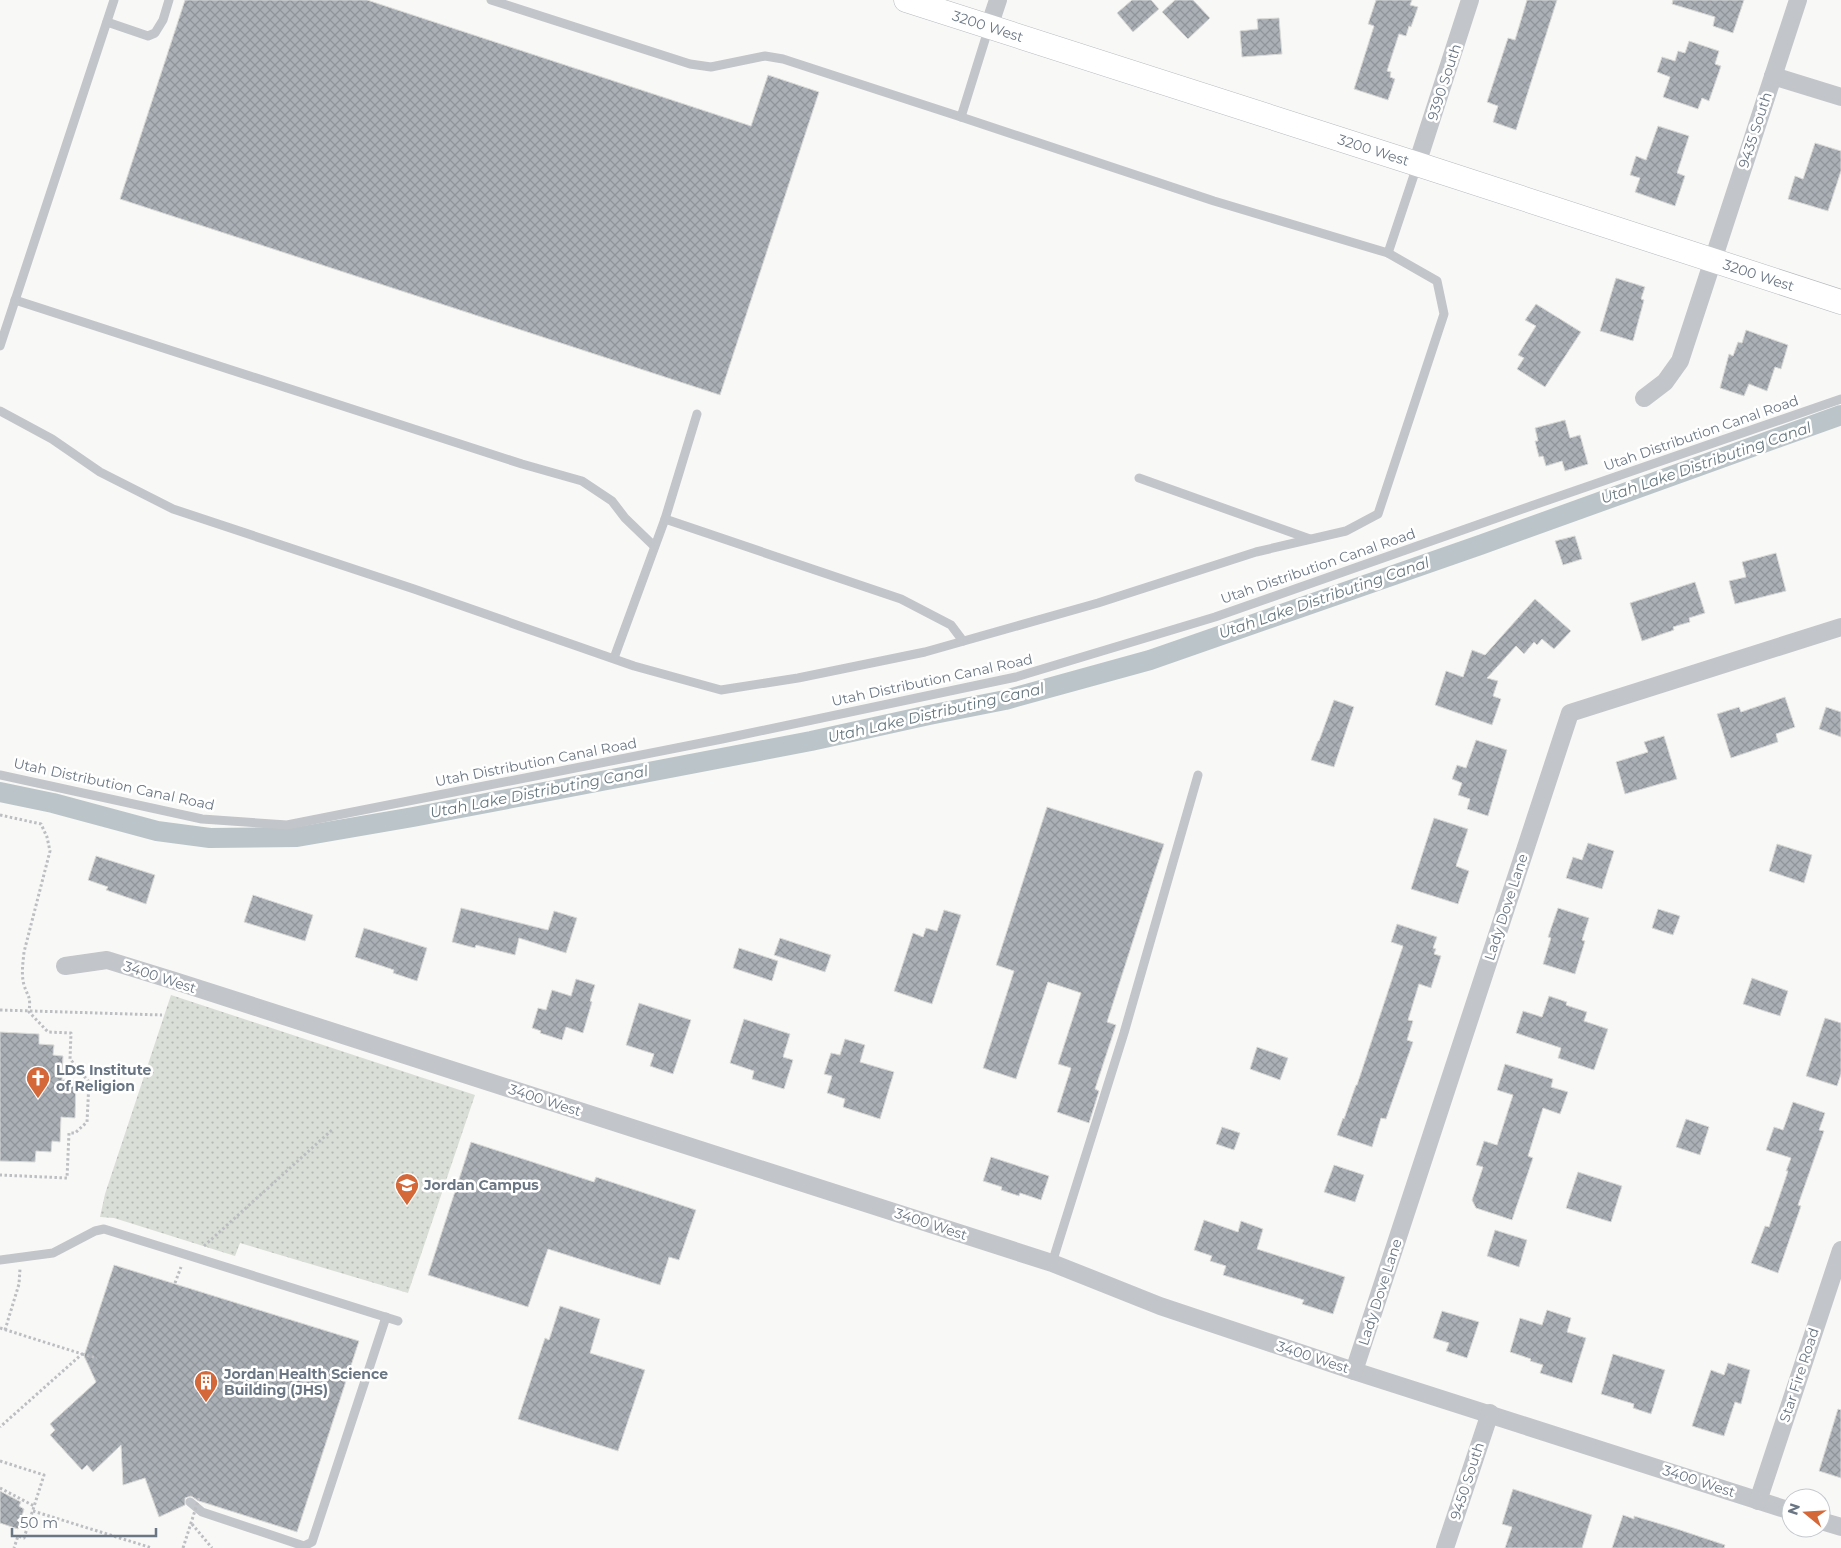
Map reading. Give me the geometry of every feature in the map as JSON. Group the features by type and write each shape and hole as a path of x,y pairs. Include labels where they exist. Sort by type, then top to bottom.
{"street":[{"name":"3200 West","path":"906,0 1841,302"},
{"path":"989,27 998,0"},
{"name":"9390 South","path":"1417,164 1470,0"},
{"name":"9435 South","path":"1644,398 1665,382 1680,361 1798,0"},
{"path":"1773,76 1841,98"},
{"name":"Lady Dove Lane","path":"1354,1371 1570,713 1841,627"},
{"name":"3400 West","path":"65,966 107,960 1052,1263 1160,1306 1354,1371 1781,1508"},
{"name":"Star Fire Road","path":"1758,1501 1841,1250"},
{"name":"9450 South","path":"1445,1548 1490,1414"}],"lane":[{"path":"0,346 114,0"},
{"path":"107,22 148,36 156,33 170,0"},
{"path":"0,410 52,439 100,472 174,509 423,592 634,666 721,690 798,678 925,652 1098,603 1256,552 1346,531 1378,514 1444,314 1437,281 1388,253 1214,201 783,60 765,56 711,67 690,64 491,0"},
{"path":"960,117 989,27"},
{"path":"1388,253 1417,164"},
{"path":"15,300 522,464 582,481 612,501 625,518 654,546"},
{"name":"Utah Distribution Canal Road","path":"0,775 202,819 287,825 732,737 1016,677 1215,617 1841,399"},
{"path":"614,658 664,519 698,414"},
{"path":"1140,478 1310,540"},
{"path":"664,519 901,599 951,625 963,641"},
{"path":"1052,1263 1124,1033 1198,775"},
{"path":"0,1260 53,1253 104,1229 398,1321"},
{"path":"190,1502 202,1512 304,1546 312,1542 386,1316"}],"path":[{"path":"0,815 41,824 48,837 50,851 24,952 22,967 24,984 30,998 29,1012 48,1032 71,1033 70,1059 89,1082 87,1122 75,1133 69,1133 67,1178 0,1175"},
{"path":"0,1010 162,1016"},
{"path":"175,1283 182,1266 333,1129"},
{"path":"5,1330 19,1284 20,1266"},
{"path":"0,1328 97,1358"},
{"path":"0,1427 82,1354"},
{"path":"0,1461 44,1475 24,1538 18,1536 14,1548"},
{"path":"0,1488 34,1506"},
{"path":"183,1548 199,1498"},
{"path":"33,1510 152,1548"},
{"path":"190,1521 212,1548"},
{"path":"132,1548 134,1542"}],"shaded area":[{"path":"171,995 475,1095 408,1293 240,1243 235,1256 114,1218 100,1217 105,1194"}],"building":[{"path":"185,0 367,0 751,126 768,75 819,92 720,395 120,199"},
{"path":"1132,0 1151,0 1159,9 1133,32 1117,13"},
{"path":"1175,0 1193,0 1210,18 1188,39 1162,12"},
{"path":"1376,0 1412,0 1410,5 1418,7 1406,36 1399,34 1387,71 1391,72 1390,77 1395,79 1388,100 1354,89 1374,26 1368,24"},
{"path":"1527,0 1557,0 1516,130 1493,122 1498,106 1487,102 1508,38 1515,40"},
{"path":"1673,0 1744,0 1733,33 1713,26 1715,17 1672,4"},
{"path":"1279,18 1282,54 1242,57 1240,31 1258,29 1257,19"},
{"path":"1689,41 1719,51 1715,64 1721,66 1709,101 1702,98 1698,109 1663,97 1670,77 1657,72 1662,57 1675,61 1678,51 1685,53"},
{"path":"1658,126 1689,136 1677,173 1685,176 1675,206 1635,192 1640,178 1630,175 1636,156 1646,160"},
{"path":"1815,143 1841,151 1841,171 1828,211 1788,199 1795,176 1803,179"},
{"path":"1616,278 1645,287 1641,299 1644,300 1633,341 1600,331"},
{"path":"1536,304 1581,332 1545,387 1517,369 1524,358 1518,355 1536,326 1525,320"},
{"path":"1746,330 1788,345 1781,369 1775,367 1767,391 1749,384 1744,396 1720,388 1729,354 1733,356 1738,342 1742,343"},
{"path":"1565,420 1570,438 1580,435 1588,464 1565,471 1562,461 1546,466 1543,456 1539,457 1535,441 1538,441 1535,428"},
{"path":"1575,536 1582,559 1563,565 1555,541"},
{"path":"1776,553 1786,591 1735,604 1729,581 1746,577 1742,562"},
{"path":"1695,582 1705,613 1689,618 1690,622 1673,627 1674,630 1642,641 1630,603"},
{"path":"1535,599 1571,631 1554,649 1542,639 1537,645 1534,642 1524,654 1516,646 1487,678 1498,681 1493,696 1501,699 1492,725 1435,705 1446,671 1463,677 1472,650 1485,655"},
{"path":"1785,697 1795,727 1776,734 1778,742 1731,758 1717,714 1739,707 1741,712"},
{"path":"1334,700 1354,707 1334,767 1311,760"},
{"path":"1826,707 1841,712 1841,737 1819,729"},
{"path":"1664,736 1677,779 1625,794 1616,762 1648,752 1644,742"},
{"path":"1476,740 1507,750 1488,816 1467,809 1470,799 1458,795 1462,783 1452,779 1457,765 1466,768"},
{"path":"1047,807 1164,844 1107,1022 1116,1025 1095,1089 1099,1091 1089,1123 1057,1112 1071,1068 1058,1064 1081,993 1048,982 1016,1079 983,1068 1014,971 996,965"},
{"path":"1434,818 1468,829 1456,866 1469,871 1458,904 1411,889"},
{"path":"1588,843 1614,851 1602,889 1566,878 1573,857 1582,860"},
{"path":"1777,844 1812,855 1804,883 1769,871"},
{"path":"96,856 155,875 146,904 106,890 108,887 88,880"},
{"path":"253,895 313,915 305,941 244,922"},
{"path":"461,908 548,930 554,911 577,918 566,953 519,938 515,955 476,945 475,948 452,942"},
{"path":"1558,908 1589,918 1582,940 1585,941 1575,974 1543,964 1551,938 1548,937"},
{"path":"1658,909 1680,916 1673,935 1652,928"},
{"path":"944,910 961,915 932,1004 894,991 913,933 923,937 926,928 937,931"},
{"path":"1397,924 1437,937 1433,948 1436,949 1434,954 1441,956 1431,988 1419,984 1408,1020 1413,1021 1407,1040 1413,1042 1386,1119 1381,1118 1372,1147 1337,1135 1357,1085 1403,946 1391,942"},
{"path":"364,928 427,948 417,981 393,973 394,970 355,957"},
{"path":"780,938 831,955 825,972 774,955"},
{"path":"739,948 778,961 772,981 733,968"},
{"path":"1752,978 1788,991 1780,1016 1743,1004"},
{"path":"576,979 595,985 583,1033 566,1027 562,1040 540,1033 541,1031 532,1028 538,1008 546,1010 552,990 571,996"},
{"path":"1549,996 1567,1002 1566,1005 1587,1012 1584,1021 1608,1029 1594,1070 1558,1058 1561,1048 1516,1033 1523,1011 1542,1017"},
{"path":"639,1003 691,1020 673,1074 650,1066 654,1054 626,1045"},
{"path":"1825,1018 1841,1023 1841,1074 1837,1086 1806,1076"},
{"path":"744,1019 790,1034 783,1057 793,1060 784,1089 752,1079 754,1071 730,1063"},
{"name":"LDS Institute of Religion","path":"0,1032 39,1034 39,1044 54,1045 53,1055 63,1056 62,1080 76,1080 75,1118 61,1117 60,1142 52,1141 51,1152 36,1151 35,1162 0,1161"},
{"path":"845,1039 865,1045 860,1062 894,1072 880,1119 843,1107 845,1099 827,1093 832,1076 824,1074 831,1053 840,1055"},
{"path":"1257,1047 1288,1058 1280,1080 1250,1069"},
{"path":"1505,1064 1553,1079 1551,1087 1568,1092 1560,1114 1543,1108 1528,1156 1533,1158 1512,1220 1476,1208 1472,1200 1483,1167 1476,1165 1484,1141 1497,1145 1513,1095 1497,1090"},
{"path":"1793,1102 1825,1113 1819,1130 1824,1131 1798,1205 1801,1206 1778,1273 1751,1263 1765,1226 1769,1227 1791,1158 1766,1150 1774,1127 1783,1130"},
{"path":"1686,1119 1709,1127 1700,1155 1676,1147"},
{"path":"1222,1127 1240,1133 1234,1150 1216,1144"},
{"path":"471,1142 594,1182 596,1177 696,1210 679,1260 669,1257 660,1285 548,1249 528,1307 428,1275"},
{"path":"991,1157 1049,1176 1041,1200 1020,1193 1019,1196 1001,1190 1002,1187 983,1181"},
{"path":"1334,1165 1364,1175 1355,1202 1324,1192"},
{"path":"1578,1172 1622,1186 1611,1222 1566,1208"},
{"path":"1204,1220 1238,1232 1241,1221 1263,1229 1257,1249 1345,1277 1333,1314 1302,1304 1304,1300 1223,1275 1226,1266 1210,1261 1212,1256 1194,1250"},
{"path":"1495,1230 1527,1240 1519,1267 1487,1256"},
{"name":"Jordan Health Science Building (JHS)","path":"114,1265 359,1341 297,1532 199,1501 191,1496 185,1498 185,1505 159,1517 145,1478 123,1485 121,1445 93,1472 87,1465 82,1470 50,1435 55,1430 50,1424 96,1382 84,1356"},
{"path":"560,1306 600,1319 590,1353 645,1370 618,1451 518,1419 545,1338 549,1340"},
{"path":"1547,1310 1571,1318 1567,1332 1586,1338 1572,1383 1540,1373 1543,1365 1510,1352 1520,1318 1542,1325"},
{"path":"1442,1311 1479,1322 1467,1358 1446,1351 1449,1343 1433,1338"},
{"path":"1613,1354 1665,1370 1651,1414 1633,1408 1634,1404 1601,1394"},
{"path":"1728,1363 1750,1370 1741,1404 1735,1402 1724,1436 1692,1426 1711,1370 1724,1375"},
{"path":"1838,1409 1841,1410 1841,1478 1819,1471"},
{"path":"1513,1489 1592,1515 1582,1548 1505,1548 1512,1527 1502,1524"},
{"path":"0,1491 21,1502 19,1506 24,1509 18,1529 0,1523"},
{"path":"1623,1515 1634,1519 1634,1516 1725,1545 1724,1548 1612,1548"}],"waterway":[{"name":"Utah Lake Distributing Canal","path":"0,792 53,803 157,831 210,838 297,837 413,817 811,741 1005,700 1150,660 1480,545 1841,415"}],"place":[{"name":"LDS Institute of Religion","path":"38,1099"},
{"name":"Jordan Campus","path":"407,1206"},
{"name":"Jordan Health Science Building (JHS)","path":"206,1403"}]}
